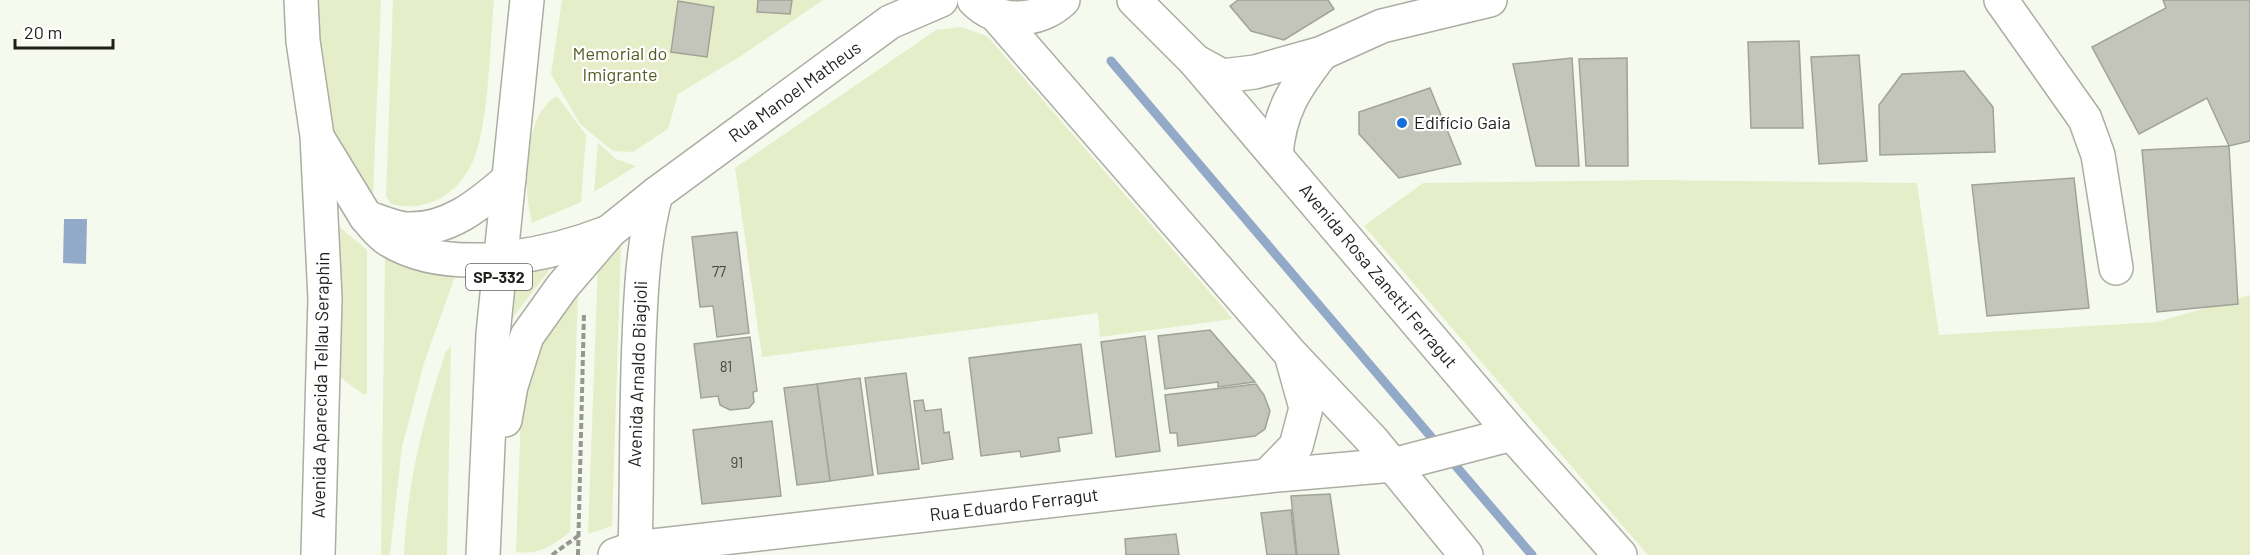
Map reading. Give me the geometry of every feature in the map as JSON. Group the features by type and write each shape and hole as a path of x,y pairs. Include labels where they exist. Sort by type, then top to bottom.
{"main road":[{"name":"Avenida Aparecida Tellau Seraphin","path":"301,0 303,41 317,136 325,298 318,555"},
{"name":"SP-332","path":"483,555 493,333 527,0"},
{"name":"Rua Manoel Matheus","path":"610,231 656,194 890,22 940,0"},
{"path":"985,7 1017,18 1038,16 1063,0"},
{"name":"Avenida Rosa Zanetti Ferragut","path":"1134,0 1195,61 1512,434 1620,555"},
{"path":"1195,61 1222,76 1255,72 1322,53 1382,26 1490,0"},
{"path":"2001,0 2085,119 2098,156 2116,268"},
{"path":"985,7 1290,353 1372,440 1466,555"},
{"path":"1276,156 1277,134 1286,105 1322,53"},
{"path":"317,136 366,217 387,239 427,255 468,260 501,258 546,252 610,231"},
{"path":"366,217 406,229 446,223 476,208 509,179"},
{"name":"Avenida Arnaldo Biagioli","path":"629,553 642,267 647,225 656,194"},
{"path":"483,555 511,386 527,336 562,287 610,231"},
{"path":"1267,476 1296,446 1305,408 1290,353"},
{"name":"Rua Eduardo Ferragut","path":"629,553 1267,476 1393,465 1512,434"}],"path":[{"path":"578,555 586,260"},
{"path":"552,555 578,536"}],"green space":[{"path":"317,0 381,0 373,196 338,157 324,98"},
{"path":"393,0 494,0 486,101 475,156 462,180 452,190 430,203 418,206 391,204 386,196"},
{"name":"Memorial do Imigrante","path":"562,0 823,0 741,56 678,94 668,129 633,152 613,151 580,124 551,74"},
{"path":"961,27 987,36 1233,319 1100,337 1098,313 762,357 735,168 936,30"},
{"path":"557,96 586,135 581,202 532,223 527,192 531,136 546,106"},
{"path":"598,143 616,159 636,166 594,192"},
{"path":"1656,180 1917,183 1939,335 2157,322 2250,295 2250,555 1648,555 1364,226 1423,183"},
{"path":"330,219 367,250 367,393 364,395 336,374"},
{"path":"616,244 621,246 612,526 588,534 598,264"},
{"path":"385,257 421,268 458,268 424,363 402,447 390,555 381,555"},
{"path":"554,264 510,321 513,273"},
{"path":"578,292 570,532 539,551 516,552 521,412 536,349"},
{"path":"451,346 447,555 404,555 409,503 423,427 446,351"}],"water":[{"path":"64,219 87,219 86,264 63,263"}],"building":[{"path":"758,0 792,0 790,14 757,12"},
{"path":"1238,0 1328,0 1334,9 1284,40 1251,31 1230,6"},
{"path":"2163,0 2250,0 2250,141 2229,146 2207,98 2139,134 2092,47 2166,8"},
{"path":"678,1 714,7 707,57 671,52"},
{"path":"1799,41 1803,128 1751,128 1748,42"},
{"path":"1859,55 1867,161 1819,164 1811,57"},
{"path":"1572,58 1579,166 1536,166 1513,64"},
{"path":"1627,58 1628,166 1586,166 1579,59"},
{"path":"1964,71 1993,107 1995,152 1880,155 1879,105 1902,74"},
{"name":"Edifício Gaia","path":"1430,88 1461,164 1399,178 1359,134 1359,112"},
{"path":"2229,146 2238,304 2157,312 2142,150"},
{"path":"2074,178 2089,308 1987,316 1972,185"},
{"path":"737,232 749,333 717,337 713,306 700,307 692,237"},
{"path":"1210,330 1255,382 1218,387 1218,382 1165,389 1158,336"},
{"path":"1145,336 1160,451 1116,457 1101,342"},
{"path":"750,337 757,391 753,392 754,402 749,408 730,410 720,405 718,396 701,398 694,344"},
{"path":"1081,344 1092,433 1058,438 1060,451 1021,457 1020,451 981,456 969,358"},
{"path":"906,373 919,469 878,474 865,378"},
{"path":"860,378 873,475 830,481 817,384"},
{"path":"817,384 830,481 797,485 784,388"},
{"path":"1256,384 1264,395 1270,411 1265,429 1255,436 1178,446 1177,433 1170,433 1165,395"},
{"path":"923,400 925,411 941,409 944,433 949,432 953,459 922,464 914,401"},
{"path":"772,421 781,496 702,504 693,430"},
{"path":"1330,494 1339,555 1297,555 1291,496"},
{"path":"1291,510 1296,555 1267,555 1261,513"},
{"path":"1176,534 1179,555 1126,555 1125,539"}],"waterway":[{"path":"1111,61 1438,445"},
{"path":"1449,458 1532,555"}],"place":[{"name":"Edifício Gaia","path":"1402,123"}]}
